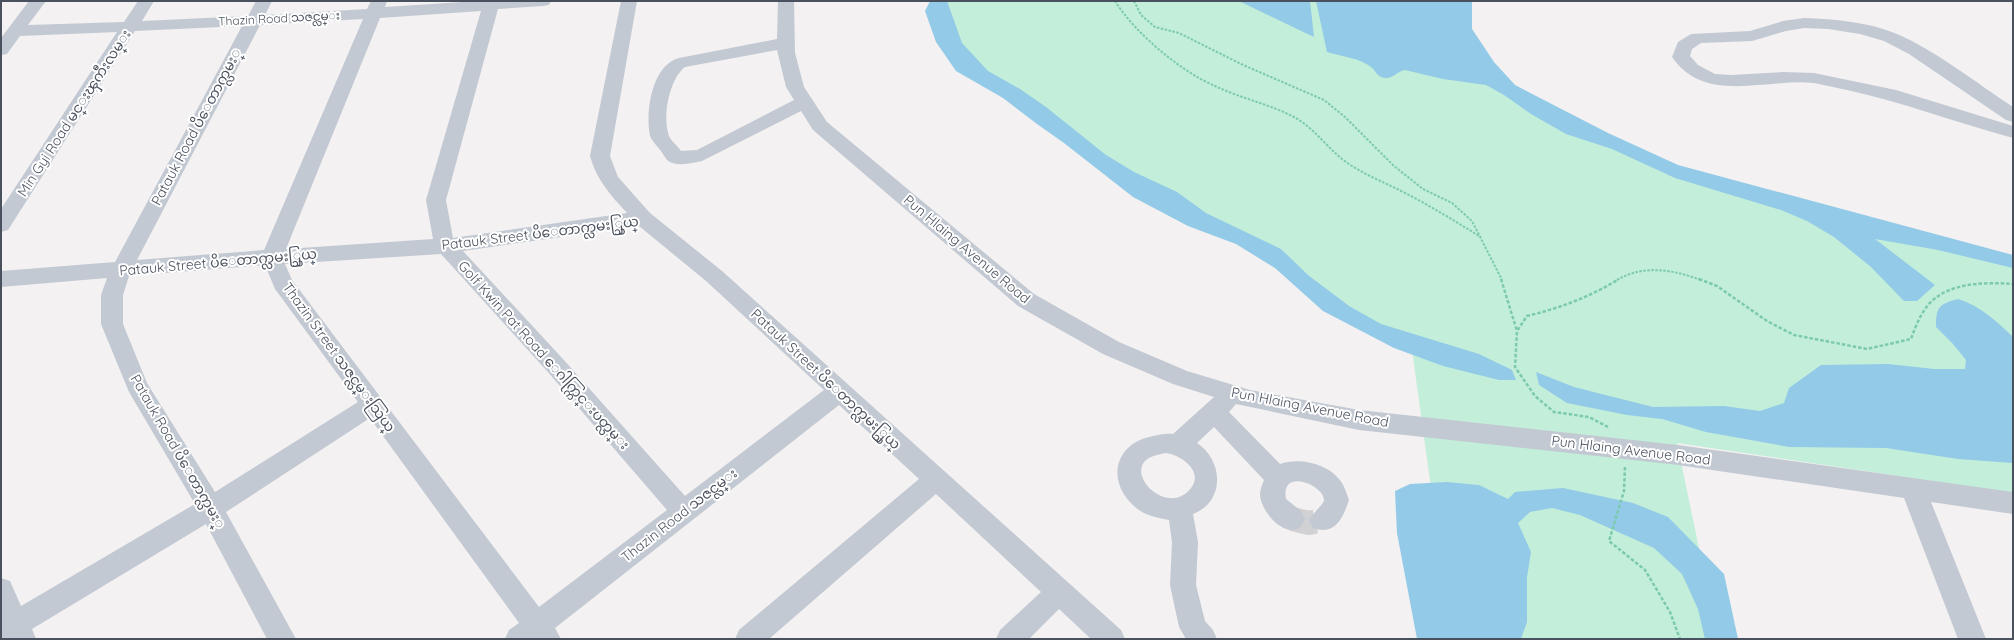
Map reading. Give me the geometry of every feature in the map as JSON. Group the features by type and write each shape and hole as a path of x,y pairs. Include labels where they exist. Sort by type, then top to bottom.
{"street":[{"path":"1,50 38,1"},
{"name":"Min Gyi Road မင္းၾကီးလမ္း","path":"1,225 146,1"},
{"name":"Thazin Road သဇင္လမ္း","path":"15,31 129,27 259,10 543,1"},
{"path":"629,1 600,156 601,166 608,177 643,218"},
{"name":"Pun Hlaing Avenue Road","path":"786,1 786,53 795,87 820,126 1026,300 1111,348 1181,378 1250,399 1359,420 1625,449 2013,503"},
{"name":"Golf Kwin Pat Road ေဂါက္ကြင္းပတ္လမ္း","path":"491,3 436,200 442,237 446,246 555,365 683,511"},
{"path":"272,257 376,7"},
{"name":"Patauk Road ပိေတာက္လမး္","path":"259,10 121,270 112,295 112,324 137,386 212,508 282,639"},
{"path":"2013,116 1915,50 1890,37 1848,27 1804,23 1783,26 1752,36 1697,38 1684,46 1681,58 1692,69 1711,79 1732,81 1783,77 1814,78 1890,94 2013,132"},
{"path":"786,43 679,63 672,68 664,84 657,108 660,137 675,156 686,158 702,155 805,102"},
{"name":"Patauk Street ပိေတာက္လမး္သြယ္","path":"1,279 272,257 446,246 643,218 714,276 1111,639"},
{"name":"Thazin Street သဇင္လမ္းသြယ္","path":"272,257 283,283 373,404 535,634"},
{"name":"Thazin Road သဇင္လမ္း","path":"535,634 683,511 840,391"},
{"path":"1178,445 1214,413 1232,394"},
{"path":"1,590 13,632 212,508 373,404"},
{"path":"1214,413 1278,478"},
{"path":"1166,443 1178,445 1188,449 1200,460 1206,473 1207,482 1204,491 1198,499 1190,505 1180,508 1157,507 1138,495 1129,478 1132,460 1146,447 1166,443"},
{"path":"1292,519 1281,512 1276,505 1272,488 1278,478 1289,471 1298,470 1308,471 1325,481 1334,496 1335,504 1332,512 1322,520"},
{"path":"749,639 936,479"},
{"path":"1913,489 1972,639"},
{"path":"1180,508 1185,542 1183,585 1193,627 1203,639"},
{"path":"1010,639 1059,592"}],"path":[{"path":"1115,1 1123,14 1140,34 1192,74 1214,86 1294,117 1322,138 1347,163 1374,180 1405,193 1482,238"},
{"path":"1134,1 1141,15 1155,27 1179,32 1241,64 1324,100 1345,117 1394,166 1423,190 1452,203 1472,221 1482,238 1504,285 1517,331 1515,366 1535,396 1554,412 1588,417 1612,429 1625,449"},
{"path":"1517,331 1527,316 1562,307 1603,289 1626,275 1652,269 1684,274 1717,286 1767,321 1794,335 1867,349 1911,339 1927,306 1943,292 1967,286 2013,284"},
{"path":"1624,490 1609,541 1645,570 1670,612 1680,639"}],"green space":[{"path":"940,1 1455,1 1483,73 1678,172 2013,261 2013,493 1677,443 1718,639 1452,639 1411,343 1342,313 1257,250 1143,187 971,68"}],"water":[{"path":"930,1 947,1 962,43 988,71 1020,89 1046,107 1106,155 1134,172 1177,192 1206,213 1281,249 1308,275 1349,306 1381,324 1479,354 1512,370 1516,380 1499,380 1443,366 1394,348 1323,311 1275,268 1236,244 1188,226 1133,197 1003,98 956,71 936,42 925,11"},
{"path":"1238,1 1310,1 1314,37 1243,3"},
{"path":"1316,1 1472,1 1472,29 1494,62 1515,85 1608,133 1678,165 2013,255 2013,268 1938,250 1875,239 1935,285 1917,301 1904,301 1871,267 1834,237 1807,221 1781,210 1675,178 1612,149 1566,134 1531,114 1504,95 1486,85 1443,79 1405,70 1385,78 1377,74 1371,67 1361,61 1327,52"},
{"path":"1958,299 1981,310 2013,337 2013,463 1958,459 1886,448 1789,447 1706,432 1662,419 1627,415 1567,403 1539,385 1536,372 1574,387 1653,407 1724,406 1760,411 1784,403 1789,388 1821,365 1888,364 1934,369 1965,369 1966,360 1936,327 1937,315 1940,307"},
{"path":"1447,482 1479,485 1508,499 1515,492 1563,488 1633,503 1668,517 1724,574 1738,639 1705,639 1698,609 1682,574 1654,548 1580,515 1552,508 1530,512 1518,523 1531,552 1527,577 1527,622 1521,639 1417,639 1397,533 1395,491 1410,484"}],"tunnel":[{"path":"1292,519 1309,523 1322,520"}]}
